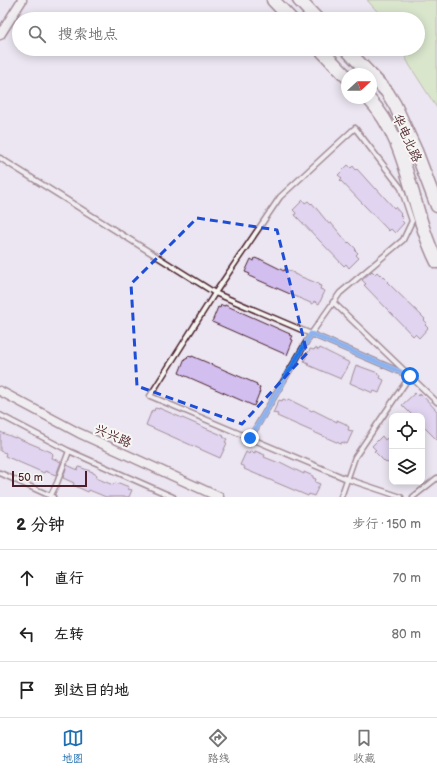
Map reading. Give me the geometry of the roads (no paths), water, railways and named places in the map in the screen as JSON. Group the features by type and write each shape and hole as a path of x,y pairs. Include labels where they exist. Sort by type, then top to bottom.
{"main road":[{"path":"273,0 284,12"},
{"path":"299,0 310,12"},
{"path":"327,56 341,71"},
{"name":"华电北路","path":"352,56 364,68"},
{"name":"华电北路","path":"377,82 387,92 396,105 432,189 437,206"},
{"name":"华电北路","path":"372,104 383,119 404,163 421,223 437,262"}],"street":[{"path":"14,12 22,0"},
{"path":"0,35 12,16"},
{"name":"兴兴路","path":"0,391 79,433 219,497"}],"lane":[{"path":"250,438 311,334 333,302 340,293 403,240 412,221 401,188 355,128 280,197 215,293 150,396 347,479 401,497"},
{"path":"0,158 215,293 410,376"},
{"path":"333,302 437,402"},
{"path":"341,497 355,457 410,376"},
{"path":"0,415 69,450 173,497"},
{"path":"0,473 51,497 69,450"},
{"path":"413,497 437,478"}]}
